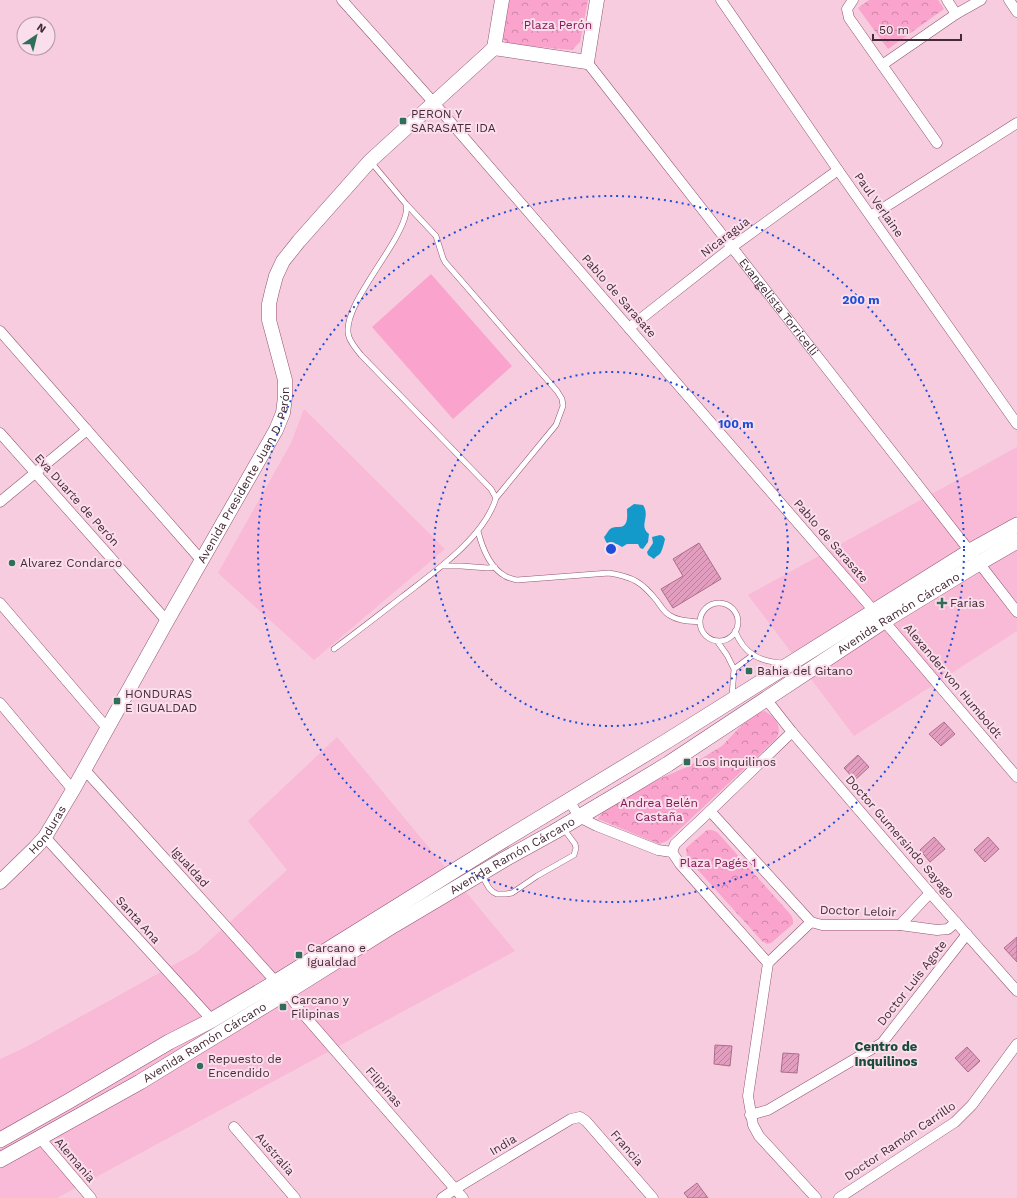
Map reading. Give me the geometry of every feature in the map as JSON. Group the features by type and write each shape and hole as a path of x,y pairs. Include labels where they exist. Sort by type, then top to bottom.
{"main road":[{"path":"502,0 494,48 587,62 597,0"},
{"name":"Avenida Presidente Juan D. Perón","path":"84,769 276,430 283,413 285,380 270,320 270,304 276,276 283,261 370,161 494,48"},
{"name":"Avenida Ramón Cárcano","path":"0,1140 168,1042 212,1020 276,982 569,800 668,741 791,663 879,616 975,557 1017,525"},
{"name":"Avenida Ramón Cárcano","path":"975,557 1017,541"},
{"name":"Avenida Ramón Cárcano","path":"0,1160 140,1082 388,929 668,764 766,699 879,616"},
{"path":"579,817 577,809 580,803 652,760 668,741"},
{"name":"Honduras","path":"0,882 45,837 84,769"}],"street":[{"name":"Pablo de Sarasate","path":"342,0 434,103 879,616"},
{"name":"Paul Verlaine","path":"721,0 838,170 1017,424"},
{"path":"853,0 847,9 849,18 937,143"},
{"path":"947,0 956,14"},
{"path":"882,65 956,14 981,0"},
{"path":"1009,0 1017,12"},
{"name":"Evangelista Torricelli","path":"587,62 1017,612"},
{"path":"871,216 1016,125"},
{"name":"Nicaragua","path":"629,328 732,247 838,170"},
{"path":"0,331 202,561"},
{"path":"0,502 86,430"},
{"name":"Eva Duarte de Perón","path":"0,432 167,621"},
{"path":"0,603 107,728"},
{"name":"Alexander von Humboldt","path":"879,616 1017,777"},
{"name":"Doctor Gumersindo Sayago","path":"766,699 792,732 930,893 1017,991"},
{"path":"0,703 73,790"},
{"path":"672,852 675,844 792,732"},
{"name":"Igualdad","path":"84,769 276,982"},
{"path":"569,800 579,817 597,826 658,850 672,852 680,864 768,963"},
{"name":"Doctor Leloir","path":"710,811 810,922 822,925 900,925 937,930 948,929 956,922"},
{"name":"Santa Ana","path":"45,837 212,1020"},
{"path":"900,925 930,893"},
{"path":"810,922 768,963 748,1096 750,1115 759,1136 814,1198"},
{"name":"Doctor Luis Agote","path":"750,1115 768,1110 882,1043 966,934"},
{"name":"Filipinas","path":"287,992 298,1008 463,1198"},
{"name":"Doctor Ramón Carrillo","path":"839,1198 955,1122 972,1105 1017,1044"},
{"name":"India","path":"442,1198 571,1119 580,1117"},
{"name":"Francia","path":"580,1117 586,1121 653,1198"},
{"name":"Australia","path":"234,1127 295,1198"},
{"name":"Alemania","path":"40,1138 91,1198"}],"lane":[{"path":"334,649 442,566 478,531 494,506 496,498 556,424 563,406 562,399 557,391 442,258 436,236 406,204 370,161"},
{"path":"406,204 406,213 402,225 355,305 348,322 348,336 360,355 491,489 496,498"},
{"path":"478,531 483,549 495,567 505,576 517,580 609,573 624,576 636,581 648,589 668,615 680,620 700,622"},
{"path":"442,566 495,567"},
{"path":"714,603 720,603 732,608 738,619 738,625 735,631 732,636 723,641 712,640 703,632 700,622 704,610 714,603"},
{"path":"735,631 740,642 753,656 777,663 791,663"},
{"path":"717,641 727,655 734,669 732,701"},
{"path":"734,669 753,656"},
{"path":"481,873 489,888 493,892 502,895 512,893 537,876 574,855 576,848 575,844 562,827"}],"shaded area":[{"path":"304,409 445,549 314,660 218,573 291,443"},
{"path":"1017,447 1017,631 854,736 748,595"},
{"path":"337,737 515,951 57,1198 0,1198 0,1059 24,1048 197,952 287,870 248,821"}],"green space":[{"name":"Plaza Perón","path":"508,0 588,0 580,42 572,50 508,44 502,38"},
{"path":"869,0 938,0 944,9 888,49 858,8"},
{"path":"431,274 512,366 453,419 372,327"},
{"name":"Andrea Belén Castaña","path":"765,711 777,723 779,730 776,739 667,841 659,844 598,819 605,808 652,782 689,766 722,746 741,726 757,713"},
{"name":"Plaza Pagés 1","path":"707,830 717,832 791,915 793,924 771,943 767,944 762,941 687,858 686,848"}],"water":[{"path":"634,504 643,505 645,509 646,513 644,524 646,531 649,534 648,542 643,549 640,548 638,544 627,544 622,547 617,544 611,546 606,542 604,537 611,528 622,526 626,523 627,509"},
{"path":"660,535 665,539 664,544 660,553 654,559 648,555 647,552 653,543 652,537"}],"building":[{"path":"699,543 721,579 673,608 661,589 683,576 673,559"},
{"path":"944,722 955,734 941,746 929,734"},
{"path":"858,755 869,767 855,780 844,768"},
{"path":"934,837 945,849 930,862 920,850"},
{"path":"988,837 999,849 985,862 974,850"},
{"path":"1017,937 1017,962 1004,948"},
{"path":"715,1045 732,1046 730,1066 714,1064"},
{"path":"967,1047 980,1061 968,1072 955,1058"},
{"path":"783,1053 799,1054 797,1073 781,1072"},
{"path":"697,1183 708,1198 688,1198 684,1193"}],"place":[{"name":"PERON Y SARASATE IDA","path":"403,121"},
{"name":"Alvarez Condarco","path":"12,563"},
{"name":"Farias","path":"942,603"},
{"name":"Bahia del Gitano","path":"749,671"},
{"name":"HONDURAS E IGUALDAD","path":"117,701"},
{"name":"Los inquilinos","path":"687,762"},
{"name":"Carcano e Igualdad","path":"299,955"},
{"name":"Carcano y Filipinas","path":"283,1007"},
{"name":"Repuesto de Encendido","path":"200,1066"}],"district":[{"name":"Centro de Inquilinos","path":"886,1054"}]}
